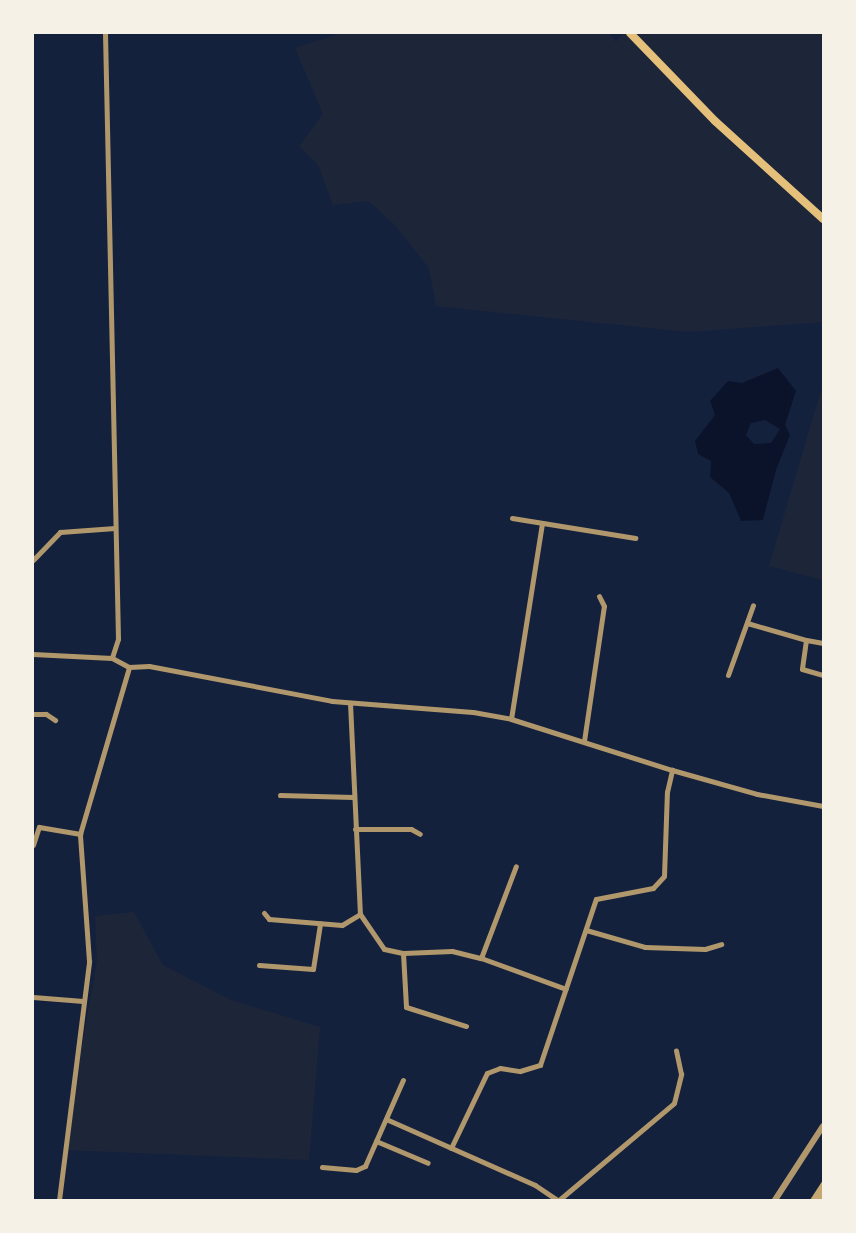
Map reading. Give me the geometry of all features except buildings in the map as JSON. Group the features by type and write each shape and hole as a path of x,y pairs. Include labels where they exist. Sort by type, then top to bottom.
{"main road":[{"path":"630,33 715,121 823,219"}],"street":[{"path":"105,33 118,639 112,658"},
{"path":"512,518 634,538"},
{"path":"511,719 542,523"},
{"path":"33,560 60,532 115,528"},
{"path":"584,741 603,606 599,596"},
{"path":"728,675 753,604"},
{"path":"747,623 823,643"},
{"path":"806,640 802,669 823,675"},
{"path":"33,654 112,658 129,667 149,666 350,703 473,712 511,719 672,770 757,794 823,806"},
{"path":"59,1200 89,961 80,834 129,667"},
{"path":"350,703 360,914 384,949 403,953 452,951 481,958 566,988"},
{"path":"33,714 45,714 55,720"},
{"path":"451,1148 487,1072 500,1068 520,1071 540,1065 596,899 653,888 664,876 667,792 672,770"},
{"path":"280,795 353,797"},
{"path":"33,845 39,827 80,834"},
{"path":"355,829 411,829 420,834"},
{"path":"481,958 516,866"},
{"path":"264,913 268,918 342,925 360,914"},
{"path":"259,965 313,969 320,924"},
{"path":"586,930 645,947 705,949 721,944"},
{"path":"403,953 406,1006 466,1026"},
{"path":"33,997 83,1001"},
{"path":"386,1119 535,1185 558,1200 674,1103 681,1074 676,1051"},
{"path":"322,1167 356,1170 365,1166 403,1080"},
{"path":"775,1200 823,1126"},
{"path":"376,1141 428,1163"}],"shaded area":[{"path":"341,33 609,33 616,42 623,33 823,33 823,322 688,332 436,306 429,268 393,223 368,201 333,205 318,165 299,146 323,114 295,48"},
{"path":"778,368 796,391 785,425 790,435 776,470 763,520 741,521 729,493 710,477 711,461 698,454 695,441 715,415 710,401 728,381 742,383","holes":["765,420 780,429 771,443 754,444 746,435 751,423"]},
{"path":"823,384 823,580 769,566"},
{"path":"134,912 163,965 231,1000 320,1027 309,1160 63,1150 97,962 95,916"}]}
